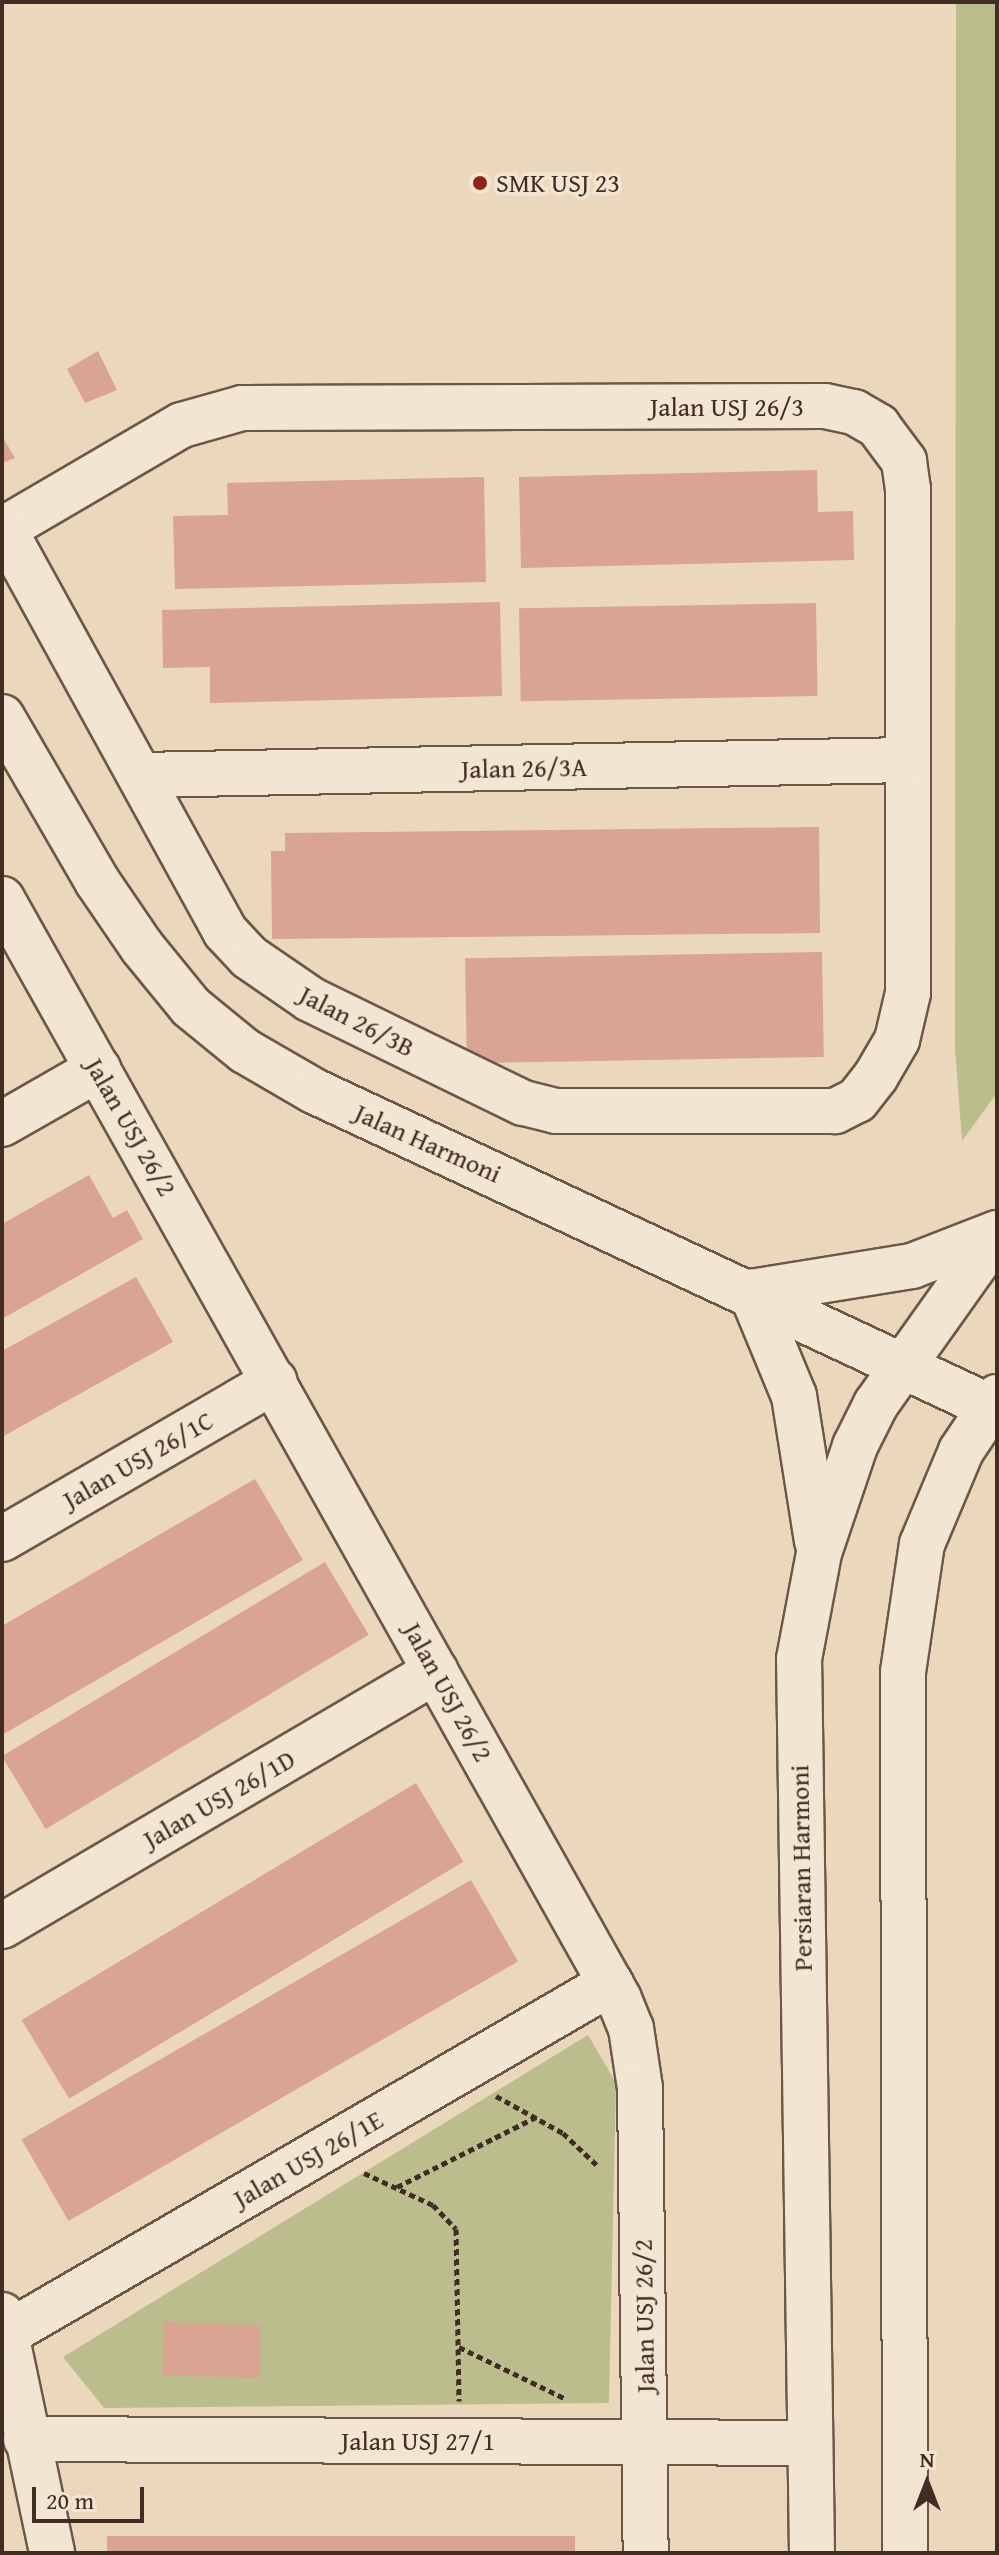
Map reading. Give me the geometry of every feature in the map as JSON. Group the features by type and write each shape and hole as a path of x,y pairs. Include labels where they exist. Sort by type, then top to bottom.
{"street":[{"name":"Jalan USJ 26/3","path":"3,530 182,425 242,408 825,406 854,412 878,426 904,461 908,760 905,1017"},
{"name":"Jalan 26/3B","path":"3,530 225,931 249,957 310,999 523,1103 568,1112 835,1111 857,1100 876,1076 905,1017"},
{"name":"Jalan Harmoni","path":"2,717 97,881 142,947 191,1007 245,1051 314,1091 994,1402"},
{"name":"Jalan 26/3A","path":"140,775 908,760"},
{"name":"Jalan USJ 26/2","path":"2,899 611,1983 638,2053 646,2553"},
{"path":"2,1124 98,1069"},
{"path":"819,1553 794,1396 751,1292 912,1266 997,1234"},
{"name":"Persiaran Harmoni","path":"812,2553 799,1659 819,1553 855,1446 904,1363 997,1234"},
{"name":"Jalan USJ 26/1C","path":"2,1539 275,1381"},
{"path":"905,2553 903,1672 922,1544 961,1451 994,1402"},
{"name":"Jalan USJ 26/1D","path":"2,1926 436,1671"},
{"name":"Jalan USJ 26/1E","path":"4,2325 611,1983"},
{"path":"4,2325 52,2553"},
{"name":"Jalan USJ 27/1","path":"26,2439 810,2443"}],"path":[{"path":"492,2094 538,2116 604,2172"},
{"path":"397,2187 538,2116"},
{"path":"363,2173 433,2205 456,2229 459,2405"},
{"path":"459,2347 575,2403"}],"green space":[{"path":"956,2 997,2 997,1093 962,1141 955,1048"},
{"path":"588,2035 616,2083 609,2403 104,2408 63,2357"}],"building":[{"path":"98,351 117,390 85,403 67,369"},
{"path":"2,436 15,458 2,463"},
{"path":"817,470 818,512 853,511 854,560 521,568 519,477"},
{"path":"484,477 486,582 175,589 173,516 228,515 227,483"},
{"path":"500,602 502,696 210,703 210,667 163,668 162,610"},
{"path":"816,603 818,696 521,701 519,608"},
{"path":"819,827 820,933 272,939 271,851 285,851 285,833"},
{"path":"822,952 824,1057 467,1063 465,958"},
{"path":"89,1175 113,1218 127,1210 143,1239 2,1319 2,1224"},
{"path":"136,1277 173,1342 2,1437 2,1351"},
{"path":"255,1479 303,1560 2,1735 2,1626"},
{"path":"325,1562 369,1635 46,1829 2,1756"},
{"path":"416,1783 463,1862 69,2099 22,2020"},
{"path":"471,1880 518,1961 69,2221 22,2140"},
{"path":"164,2322 261,2325 259,2378 162,2375"},
{"path":"107,2536 575,2536 575,2553 107,2553"}],"place":[{"name":"SMK USJ 23","path":"480,183"}]}
